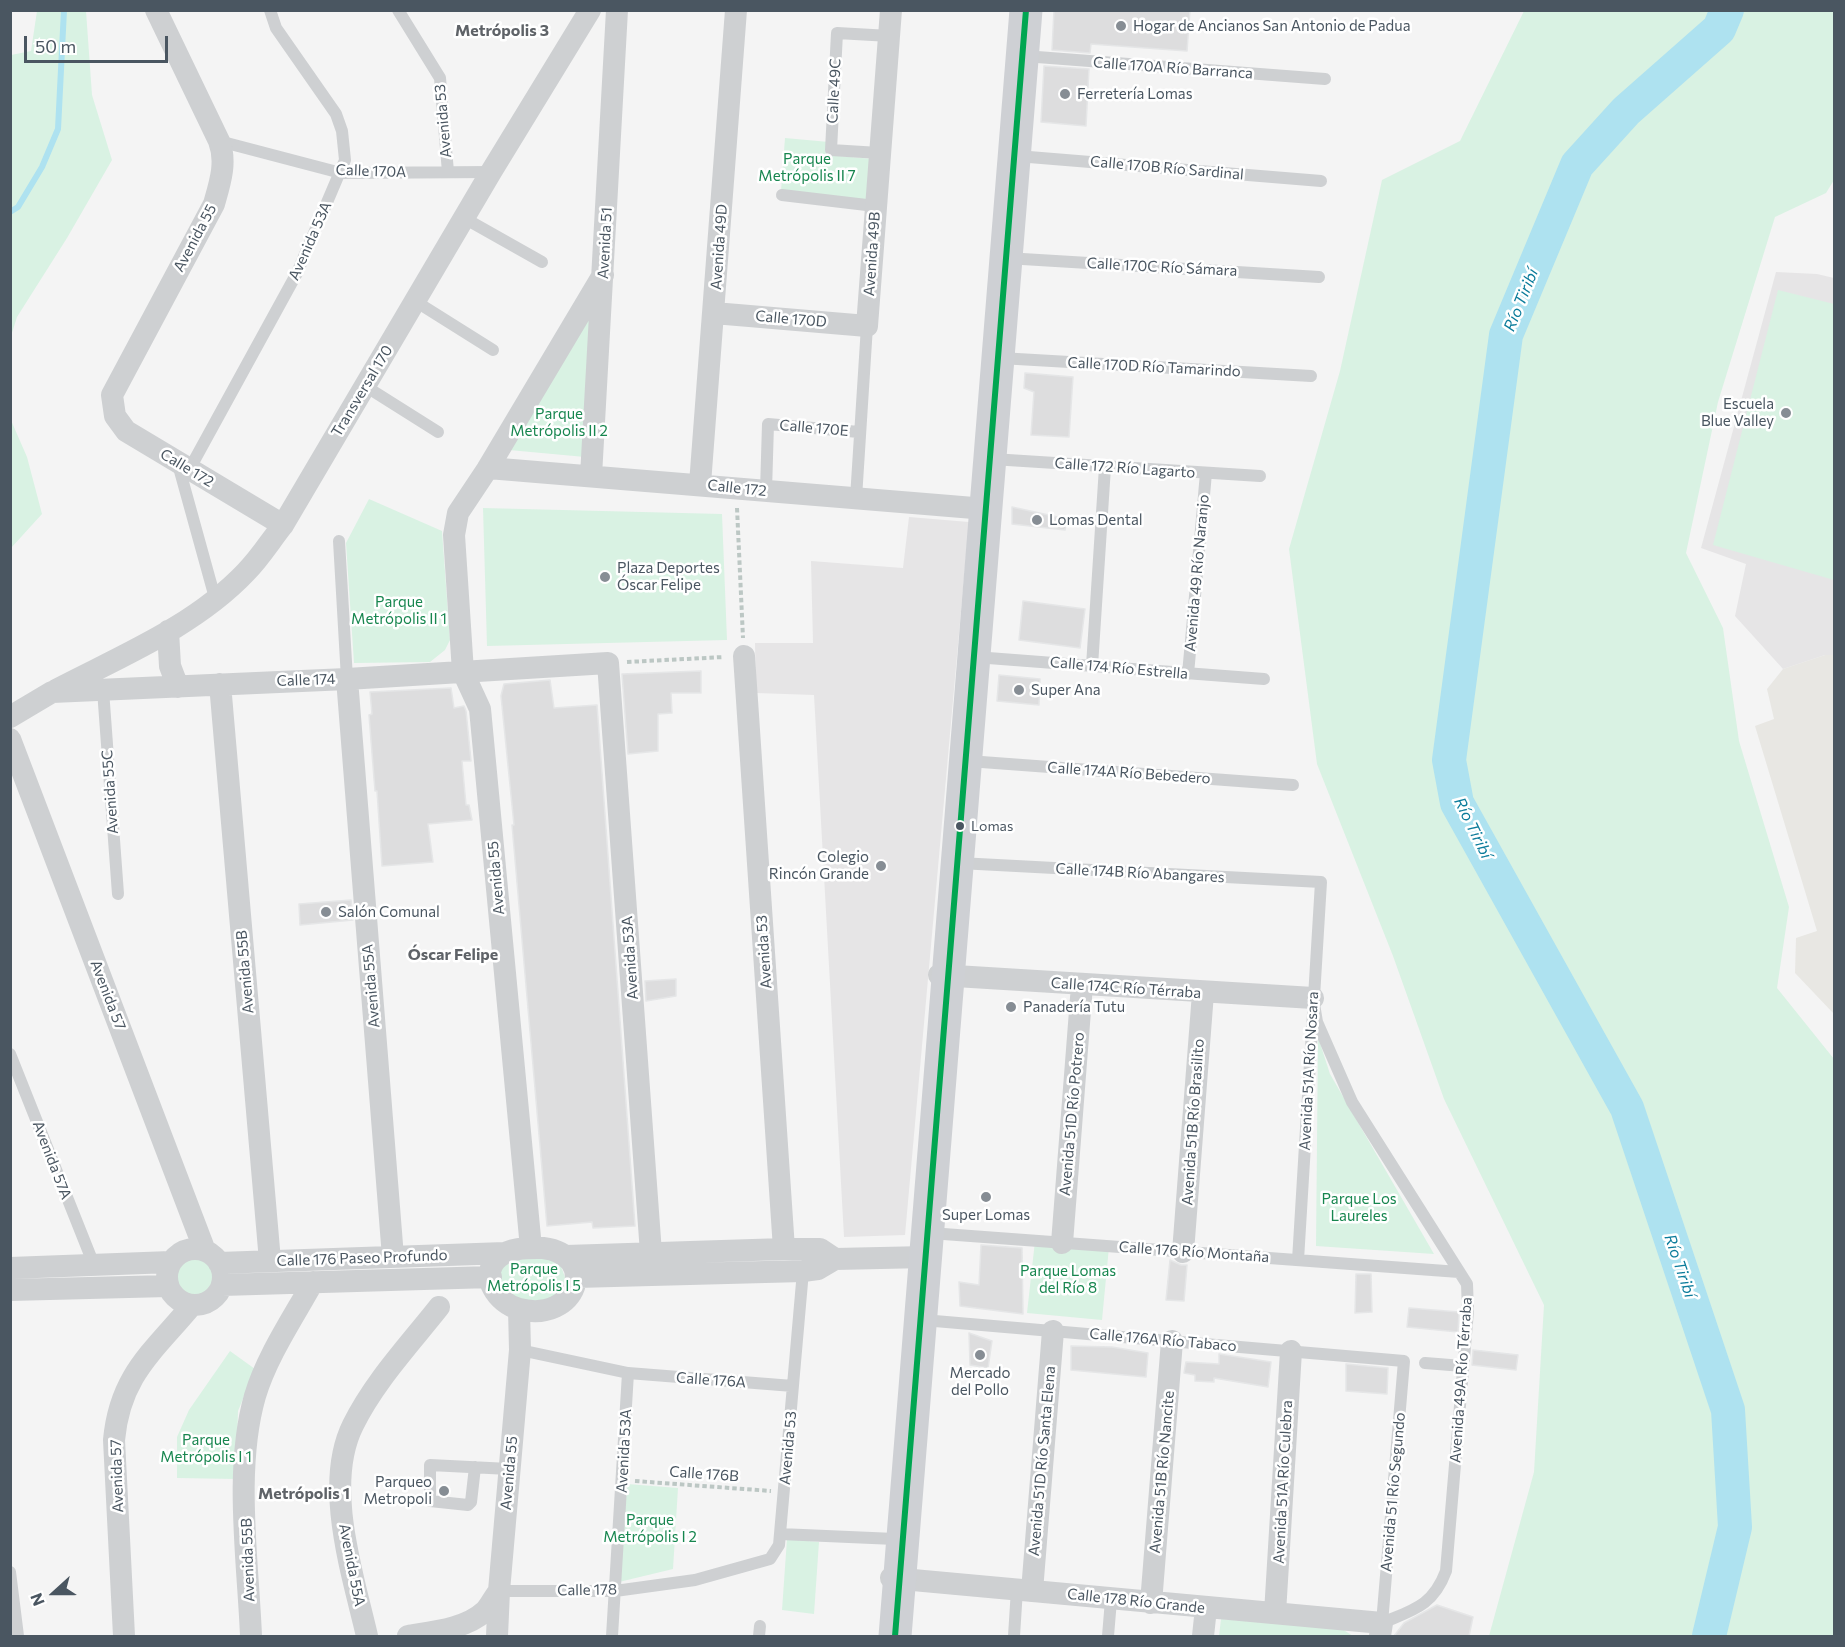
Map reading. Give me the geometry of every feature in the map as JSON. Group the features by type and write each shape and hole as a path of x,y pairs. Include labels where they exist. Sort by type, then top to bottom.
{"main road":[{"path":"895,1636 895,1539 924,1249 981,509 1016,10"},
{"path":"944,975 958,863 974,657 981,509 990,459 1026,10"},
{"path":"886,1636 896,1578 921,1320 924,1249"}],"street":[{"name":"Avenida 55","path":"112,395 214,204 222,177 222,149 219,141 156,10"},
{"name":"Transversal 170","path":"52,692 168,631 215,598 246,572 283,525 491,172 590,10"},
{"name":"Avenida 51","path":"591,476 618,10"},
{"name":"Avenida 49D","path":"700,484 736,10"},
{"name":"Avenida 49B","path":"867,326 891,10"},
{"path":"488,468 603,275"},
{"name":"Calle 170D","path":"714,313 867,326"},
{"name":"Calle 172","path":"112,395 115,416 126,431 283,525"},
{"name":"Avenida 55","path":"488,468 458,513 454,535 463,672 480,709 531,1248"},
{"name":"Calle 172","path":"488,468 981,509"},
{"path":"168,631 170,666 178,687"},
{"name":"Avenida 53","path":"744,656 784,1249"},
{"name":"Calle 174","path":"10,717 52,692 347,679 608,663"},
{"name":"Avenida 53A","path":"608,663 651,1253"},
{"name":"Avenida 55A","path":"347,679 393,1257"},
{"name":"Avenida 55B","path":"220,684 270,1261"},
{"name":"Avenida 57","path":"10,739 215,1266"},
{"name":"Calle 174C Río Térraba","path":"944,975 1203,993 1313,998"},
{"name":"Avenida 51D Río Potrero","path":"1062,1243 1082,985"},
{"name":"Avenida 51B Río Brasilito","path":"1183,1252 1203,993"},
{"path":"567,1256 576,1277 574,1289 564,1304 547,1311 519,1310 504,1304 496,1296 491,1277 492,1266 505,1253 531,1248 556,1250 567,1256 820,1249 835,1259"},
{"path":"576,1277 802,1271 818,1269 835,1259 924,1249"},
{"path":"186,1250 215,1266 211,1300 192,1305 182,1301 168,1286 167,1274 171,1262 186,1250"},
{"name":"Calle 176 Paseo Profundo","path":"215,1266 270,1261 505,1253"},
{"path":"10,1268 171,1262"},
{"name":"Calle 176 Paseo Profundo","path":"215,1266 314,1282 491,1277"},
{"name":"Avenida 55B","path":"251,1636 245,1494 247,1434 256,1394 273,1356 314,1282"},
{"path":"10,1290 168,1286"},
{"name":"Avenida 57","path":"124,1636 114,1440 116,1415 135,1370 192,1305"},
{"name":"Avenida 55A","path":"367,1636 345,1530 340,1495 341,1464 352,1426 381,1380 439,1307"},
{"name":"Avenida 55","path":"497,1636 520,1350 519,1310"},
{"name":"Avenida 51D Río Santa Elena","path":"1025,1590 1053,1331"},
{"name":"Avenida 51B Río Nancite","path":"1151,1603 1172,1341"},
{"name":"Avenida 51A Río Culebra","path":"1275,1613 1291,1351"},
{"name":"Calle 178 Río Grande","path":"896,1578 1111,1600 1275,1613 1381,1630"},
{"path":"408,1636 442,1631 466,1621 484,1611 499,1591"},
{"path":"1203,1636 1206,1608"}],"lane":[{"name":"Avenida 53A","path":"184,467 297,273 345,160 345,146 336,114 276,28 270,10"},
{"name":"Avenida 53","path":"398,10 440,78 443,90 448,172"},
{"name":"Calle 49C","path":"879,153 831,150 837,33 890,36"},
{"name":"Calle 170A Río Barranca","path":"1022,56 1325,79"},
{"name":"Calle 170A","path":"219,141 341,173 491,172"},
{"name":"Calle 170B Río Sardinal","path":"1014,156 1321,180"},
{"path":"782,195 875,206"},
{"path":"464,218 543,262"},
{"name":"Calle 170C Río Sámara","path":"1006,258 1319,277"},
{"path":"415,301 493,350"},
{"name":"Avenida 49B","path":"856,498 867,326"},
{"name":"Calle 170D Río Tamarindo","path":"998,358 1311,376"},
{"path":"365,386 438,432"},
{"name":"Calle 170E","path":"766,491 768,424 859,432"},
{"name":"Calle 172 Río Lagarto","path":"990,459 1260,476"},
{"path":"1092,666 1106,466"},
{"path":"184,467 215,598"},
{"name":"Avenida 49 Río Naranjo","path":"1188,674 1206,473"},
{"path":"339,541 347,679"},
{"name":"Calle 174 Río Estrella","path":"974,657 1264,679"},
{"name":"Avenida 55C","path":"103,690 118,894"},
{"name":"Calle 174A Río Bebedero","path":"966,761 1293,785"},
{"name":"Calle 174B Río Abangares","path":"958,863 1321,882"},
{"name":"Avenida 51A Río Nosara","path":"1298,1260 1321,882"},
{"name":"Avenida 49A Río Térraba","path":"1313,998 1317,1022 1352,1102 1467,1284 1469,1296 1446,1571 1440,1587 1421,1607 1381,1630"},
{"name":"Avenida 57A","path":"10,1054 94,1265"},
{"name":"Calle 176 Río Montaña","path":"924,1249 1062,1243 1459,1272"},
{"name":"Avenida 53","path":"775,1553 780,1534 802,1271"},
{"name":"Calle 176A Río Tabaco","path":"921,1320 1404,1361"},
{"name":"Calle 176A","path":"520,1350 628,1373 793,1386"},
{"name":"Avenida 51 Río Segundo","path":"1381,1630 1404,1361"},
{"path":"1425,1362 1463,1366"},
{"name":"Avenida 53A","path":"612,1636 628,1373"},
{"path":"475,1467 471,1502 468,1505 430,1501 430,1465 475,1467 509,1469"},
{"path":"780,1534 895,1539"},
{"name":"Calle 178","path":"499,1591 615,1591 695,1580 760,1564 775,1553"},
{"path":"10,1572 18,1636"},
{"path":"1014,1636 1025,1590"},
{"path":"1108,1636 1111,1600"}],"path":[{"path":"608,663 744,656 736,488"},
{"name":"Calle 176B","path":"622,1480 784,1492"}],"shaded area":[{"name":"Escuela Blue Valley","path":"1776,272 1817,274 1834,278 1834,655 1825,655 1783,669 1735,616 1746,564 1701,548"},
{"name":"Colegio Rincón Grande","path":"909,517 969,522 905,1235 844,1237 814,695 756,693 755,643 813,643 811,561 903,568"},
{"path":"1825,655 1834,655 1834,1014 1795,973 1796,938 1817,931 1755,726 1774,719 1767,689 1783,669"}],"green space":[{"path":"37,11 86,11 92,95 112,160 67,238 17,317 11,336 11,55 31,51"},
{"path":"1524,11 1834,11 1834,180 1826,193 1775,217 1718,402 1686,553 1723,628 1739,741 1789,907 1777,988 1834,1059 1834,1636 1489,1636 1534,1472 1544,1305 1444,1099 1393,956 1317,764 1289,549 1340,371 1382,180 1460,141"},
{"name":"Parque Metrópolis II 7","path":"785,138 829,142 828,155 873,159 870,200 781,191"},
{"name":"Escuela Blue Valley","path":"1778,290 1834,304 1834,580 1713,545"},
{"name":"Parque Metrópolis II 2","path":"597,300 585,457 509,450"},
{"path":"10,418 27,457 42,514 11,548"},
{"name":"Parque Metrópolis II 1","path":"369,499 442,531 450,640 445,650 430,662 354,663 346,543"},
{"name":"Plaza Deportes Óscar Felipe","path":"483,508 722,514 727,640 487,646"},
{"name":"Parque Los Laureles","path":"1318,1037 1330,1074 1434,1254 1316,1246"},
{"name":"Parque Lomas del Río 8","path":"1035,1241 1109,1247 1102,1320 1027,1313"},
{"path":"195,1255 210,1262 217,1277 210,1292 195,1299 180,1292 173,1277 180,1262"},
{"name":"Parque Metrópolis I 5","path":"557,1256 568,1285 546,1303 508,1297 498,1272 505,1258"},
{"name":"Parque Metrópolis I 1","path":"230,1351 255,1369 238,1411 236,1479 177,1478 177,1437 189,1410"},
{"name":"Parque Metrópolis I 2","path":"627,1484 678,1488 673,1569 619,1582"},
{"path":"787,1539 819,1542 814,1614 782,1610"},
{"path":"1221,1619 1342,1629 1353,1636 1219,1636"}],"building":[{"name":"Hogar de Ancianos San Antonio de Padua","path":"1054,10 1190,10 1187,51 1091,44 1090,53 1052,50"},
{"name":"Ferretería Lomas","path":"1044,66 1089,69 1086,126 1041,122"},
{"path":"1025,373 1073,377 1069,437 1031,435 1034,392 1024,388"},
{"name":"Lomas Dental","path":"1012,507 1067,519 1065,530 1012,524"},
{"path":"1023,601 1085,609 1080,648 1019,640"},
{"path":"701,671 701,693 671,693 672,713 658,714 658,751 628,754 622,674"},
{"name":"Super Ana","path":"999,675 1040,679 1039,705 997,701"},
{"path":"550,680 554,708 597,705 635,1226 593,1228 592,1222 547,1226 501,696 504,684"},
{"path":"451,688 454,708 464,706 466,711 471,761 462,761 466,805 469,805 472,820 428,824 433,862 382,866 369,715 372,714 370,692"},
{"name":"Salón Comunal","path":"351,900 353,920 300,925 299,904"},
{"path":"676,979 676,996 646,1001 645,981"},
{"path":"981,1245 1022,1248 1023,1314 960,1306 959,1282 979,1285"},
{"path":"1170,1260 1187,1265 1184,1301 1166,1300"},
{"path":"1356,1274 1371,1274 1372,1312 1355,1313"},
{"path":"1409,1308 1459,1312 1458,1332 1407,1327"},
{"name":"Mercado del Pollo","path":"969,1333 992,1341 988,1368 970,1365"},
{"path":"1071,1346 1112,1347 1148,1353 1146,1377 1071,1370"},
{"path":"1473,1350 1518,1355 1516,1370 1472,1365"},
{"path":"1219,1354 1271,1362 1268,1387 1214,1378 1214,1382 1195,1381 1195,1375 1184,1373 1186,1362 1219,1364"},
{"path":"1346,1364 1388,1368 1387,1394 1346,1391"},
{"path":"1437,1605 1473,1617 1469,1636 1394,1636 1404,1623"}],"waterway":[{"path":"10,212 18,207 42,167 58,129 64,10"},
{"name":"Río Tiribí","path":"1709,1636 1735,1527 1728,1410 1627,1108 1457,803 1449,760 1506,335 1577,165 1626,111 1719,29 1727,10"}],"transit line":[{"path":"895,1636 1026,10"}],"place":[{"name":"Hogar de Ancianos San Antonio de Padua","path":"1121,26"},
{"name":"Ferretería Lomas","path":"1065,94"},
{"name":"Escuela Blue Valley","path":"1786,413"},
{"name":"Lomas Dental","path":"1037,520"},
{"name":"Plaza Deportes Óscar Felipe","path":"605,577"},
{"name":"Super Ana","path":"1019,690"},
{"name":"Lomas","path":"960,826"},
{"name":"Colegio Rincón Grande","path":"881,866"},
{"name":"Salón Comunal","path":"326,912"},
{"name":"Panadería Tutu","path":"1011,1007"},
{"name":"Super Lomas","path":"986,1197"},
{"name":"Mercado del Pollo","path":"980,1355"},
{"name":"Parqueo Metropoli","path":"444,1491"}],"district":[{"name":"Metrópolis 3","path":"502,31"},
{"name":"Óscar Felipe","path":"453,955"},
{"name":"Metrópolis 1","path":"304,1494"}]}
